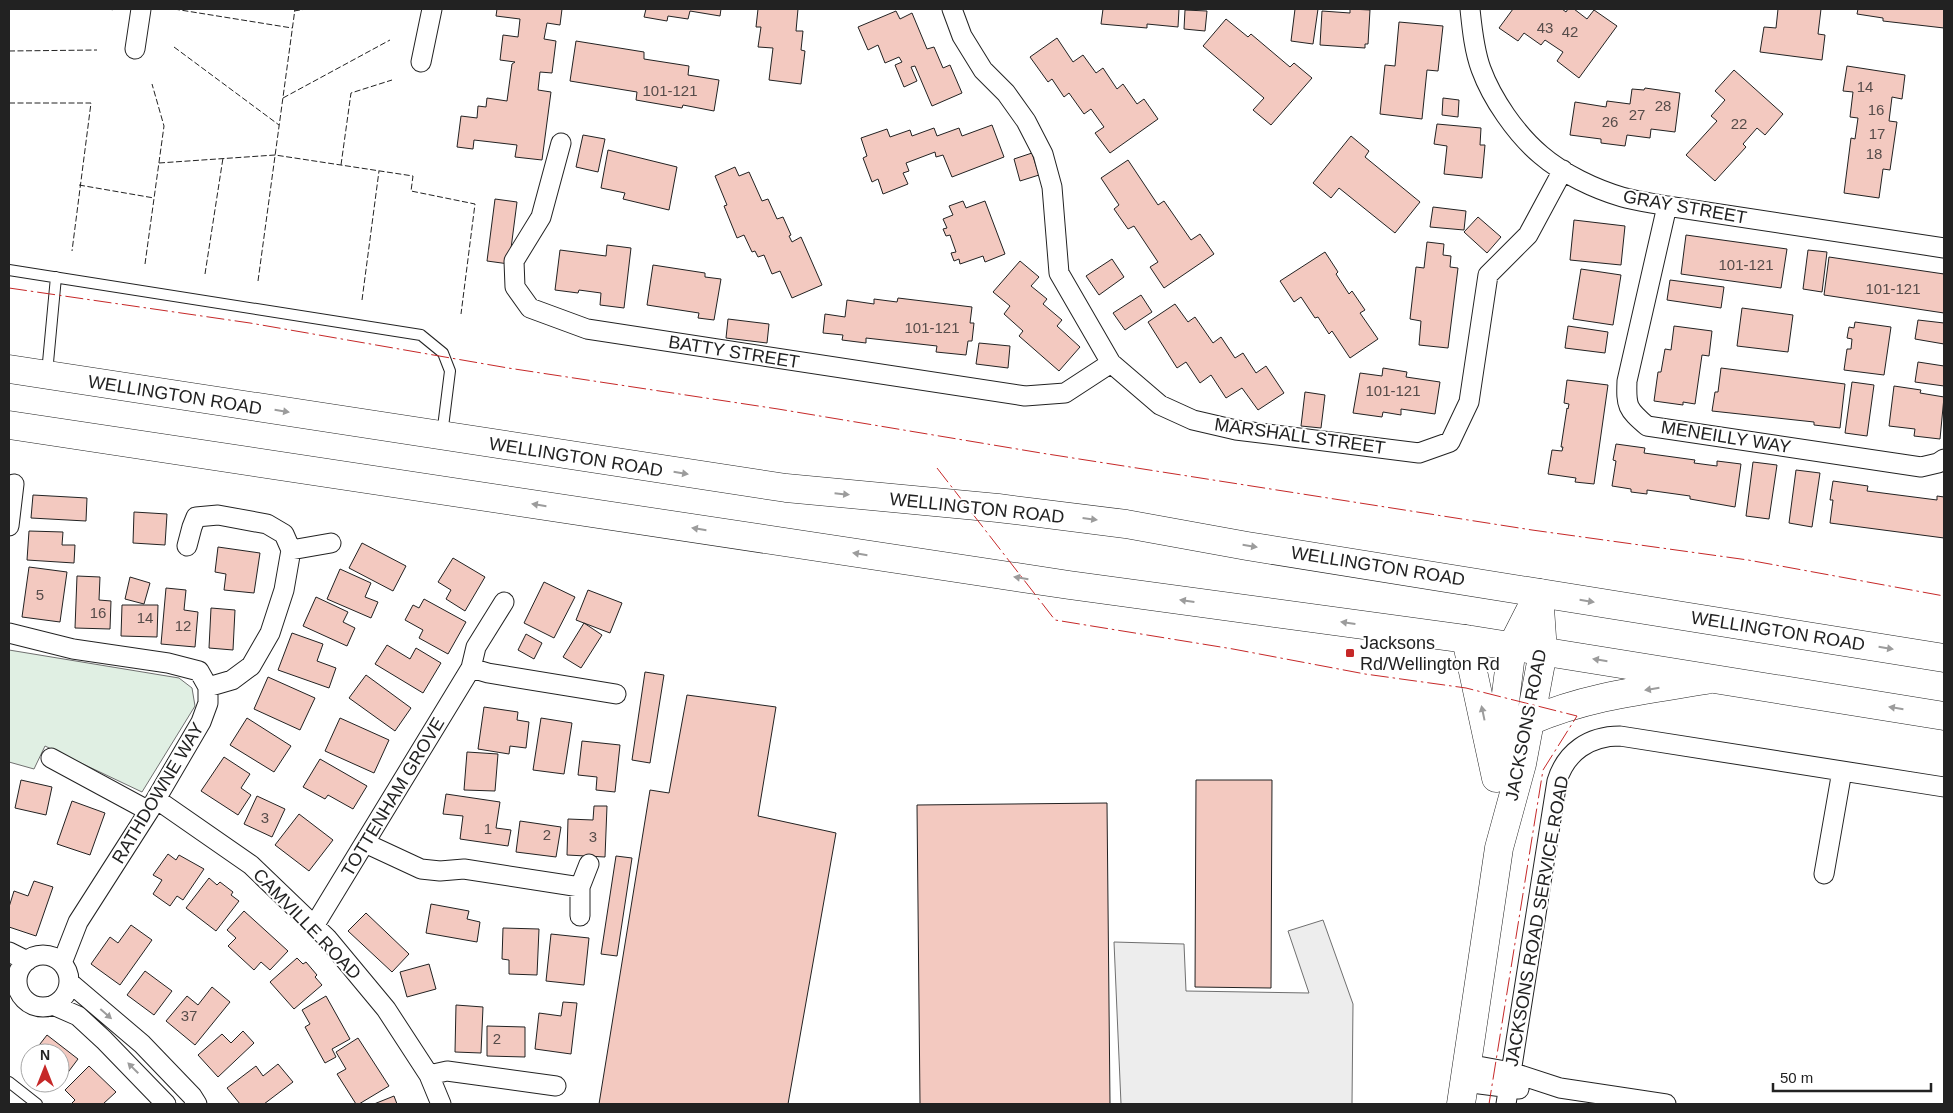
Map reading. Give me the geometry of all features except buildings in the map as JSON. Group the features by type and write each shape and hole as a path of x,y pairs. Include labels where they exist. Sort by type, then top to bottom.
{"main road":[{"name":"WELLINGTON ROAD","path":"9,369 786,488 998,508 1126,524 1256,547 1944,658"},
{"path":"9,425 1049,582 1466,639 1944,716"},
{"name":"JACKSONS ROAD","path":"1499,848 1496,778 1512,646 1539,593"},
{"name":"JACKSONS ROAD","path":"1464,1084 1499,848 1522,764 1543,652 1539,593"},
{"path":"1466,639 1496,778"},
{"path":"1530,721 1574,704 1608,696 1717,678"}],"street":[{"path":"135,49 141,9"},
{"path":"421,62 432,9"},
{"name":"MARSHALL STREET","path":"952,9 962,36 984,70 1006,92 1026,121 1042,154 1052,187 1059,273 1111,363 1160,405 1193,420 1236,430 1419,453 1450,442 1468,402 1488,275 1528,235 1564,170"},
{"name":"GRAY STREET","path":"1470,9 1480,68 1498,104 1541,155 1591,184 1622,197 1667,206 1944,248"},
{"name":"BATTY STREET","path":"561,143 541,216 514,261 515,287 530,308 587,329 1025,396 1065,393 1111,363"},
{"name":"MENEILLY WAY","path":"1667,206 1627,381 1626,402 1633,414 1646,426 1921,467 1938,464 1944,458"},
{"path":"9,526 14,484"},
{"path":"9,634 73,650 168,663 199,671 208,687 232,680 251,666 270,633 284,590 291,550 284,534 267,524 218,515 196,517 187,546"},
{"path":"291,550 332,543"},
{"name":"TOTTENHAM GROVE","path":"314,926 471,668 476,647 504,602"},
{"path":"471,668 488,673 616,694"},
{"name":"RATHDOWNE WAY","path":"44,960 78,922 152,805 201,722 208,704 208,687"},
{"name":"JACKSONS ROAD SERVICE ROAD","path":"1508,1088 1557,781 1567,759 1583,745 1608,736 1620,736 1842,771"},
{"name":"CAMVILLE ROAD","path":"50,758 152,805 251,865 327,938 386,1009 429,1075 441,1104"},
{"path":"1824,874 1842,771 1944,787"},
{"path":"365,843 421,869 440,871 464,869 580,887"},
{"path":"580,916 580,887 590,864"},
{"path":"9,952 44,960 66,971 69,982 142,1044 192,1096 197,1104"},
{"path":"44,960 21,968 18,976 18,989 15,992 35,1006 44,1008 53,1006 63,998 69,982"},
{"path":"53,1006 78,1016 166,1104"},
{"path":"429,1075 447,1071 556,1086"},
{"path":"1464,1084 1508,1088 1560,1088 1666,1104"}],"lane":[{"path":"9,270 421,335 443,353 450,371 442,436"},
{"path":"47,375 56,277"},
{"path":"9,1082 37,1104"}],"green space":[{"path":"9,650 179,678 192,688 195,706 142,792 45,746 34,769 9,762"}],"shaded area":[{"path":"1323,920 1353,1004 1352,1104 1121,1104 1114,942 1184,944 1186,991 1309,993 1288,931"}],"fence":[{"path":"107,9 115,10"},
{"path":"174,9 292,28"},
{"path":"258,281 295,9"},
{"path":"294,11 306,9"},
{"path":"283,98 390,40"},
{"path":"174,47 279,125"},
{"path":"9,51 97,50"},
{"path":"341,165 351,93 392,80"},
{"path":"145,264 164,126 152,84"},
{"path":"9,103 91,103 72,251"},
{"path":"159,163 275,155 413,176 411,191 475,204 461,314"},
{"path":"205,274 223,158"},
{"path":"362,300 379,171"},
{"path":"79,185 154,198"}],"power":[{"path":"9,288 250,323 508,368 778,409 1041,453 1532,530 1748,560 1944,596"},
{"path":"937,468 1055,620 1233,649 1365,674 1466,688 1577,716 1543,770 1489,1104"}],"place":[{"name":"Jacksons Rd/Wellington Rd","path":"1350,653"}]}
